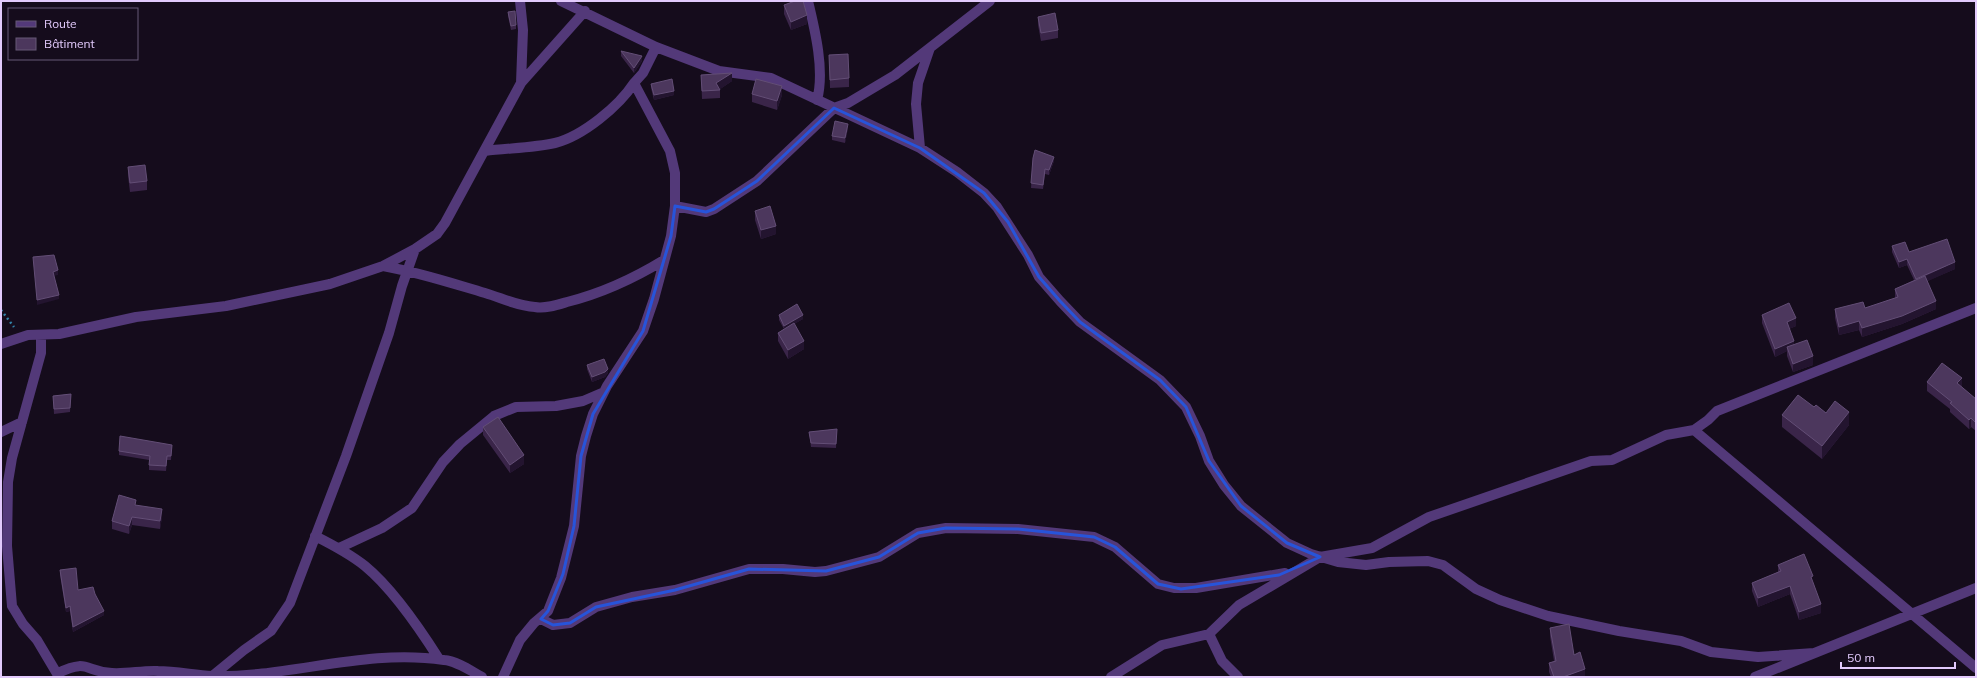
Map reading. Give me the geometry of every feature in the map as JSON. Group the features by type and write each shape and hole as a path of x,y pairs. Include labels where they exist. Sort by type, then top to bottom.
{"street":[{"path":"520,1 524,30 521,83"},
{"path":"561,1 582,7 656,47 718,71 771,78 920,148 957,172 984,193 997,207 1028,255 1039,277 1080,322 1160,380 1186,407 1200,436 1209,461 1241,506 1287,543 1320,557 1338,562 1366,565 1389,562 1428,561 1443,565 1476,589 1507,603 1562,619 1619,631 1681,641 1711,652 1758,657 1814,654"},
{"path":"808,1 820,69 821,86 817,100"},
{"path":"675,206 706,212 714,209 757,181 834,108 848,103 895,74 990,1"},
{"path":"1,344 22,336 59,334 136,317 226,306 330,284 383,266 415,248 437,234 445,224 521,83 582,7"},
{"path":"485,151 563,140 595,121 625,98 634,83 643,73 656,47"},
{"path":"920,148 916,104 918,83 930,48"},
{"path":"503,677 520,640 534,623 548,612 563,574 574,526 581,456 593,414 604,392 643,331 671,236 675,206 675,173 670,151 634,83"},
{"path":"211,676 271,631 290,603 369,390 389,333 407,270 415,248"},
{"path":"383,266 407,270 488,294 515,304 536,308 554,306 604,292 635,277 664,260"},
{"path":"1111,677 1162,645 1209,634 1239,605 1320,557 1372,548 1429,517 1592,461 1612,460 1666,435 1694,430 1708,420 1717,411 1976,308"},
{"path":"41,335 41,353 12,458 8,482 6,546 12,606 23,624 37,640 58,675 70,667 81,666 107,673 123,674 156,671 211,676 249,676 358,659 439,659 458,665 482,677"},
{"path":"339,548 382,528 412,508 443,462 473,432 494,416 516,407 556,406 583,401 604,392"},
{"path":"1,432 22,422"},
{"path":"1694,430 1976,668"},
{"path":"541,618 553,625 570,623 596,607 632,597 675,590 749,569 783,569 815,572 826,571 879,557 918,532 946,528 1018,529 1094,537 1116,547 1158,584 1174,588 1196,588 1240,580 1264,578 1297,570"},
{"path":"315,536 339,548 365,567 405,610 439,659"},
{"path":"1755,677 1976,588"},
{"path":"1209,634 1222,661 1238,677"}],"path":[{"path":"1,310 22,336"}],"highlighted area":[{"path":"834,108 920,148 984,193 1008,222 1039,277 1060,301 1080,322 1160,380 1186,407 1209,461 1241,506 1287,543 1320,557 1279,575 1181,589 1158,584 1115,547 1094,537 1018,529 946,528 918,533 879,557 826,571 749,569 675,590 596,607 570,623 553,625 541,619 548,611 563,574 574,526 581,456 593,414 643,331 671,236 675,206 706,212 714,209 757,181"}],"building":[{"path":"795,1 803,1 807,15 791,22 784,5"},
{"path":"515,11 516,25 511,26 508,12"},
{"path":"1055,13 1058,30 1041,33 1038,17"},
{"path":"621,51 642,56 634,68"},
{"path":"848,54 849,78 830,80 829,55"},
{"path":"732,73 716,83 720,90 702,91 701,75"},
{"path":"672,79 674,91 654,95 651,84"},
{"path":"756,79 782,86 777,101 752,94"},
{"path":"835,121 848,124 845,138 832,136"},
{"path":"1035,150 1054,157 1049,170 1045,169 1043,185 1031,183"},
{"path":"145,165 147,181 130,183 128,167"},
{"path":"770,206 776,226 761,230 755,211"},
{"path":"1947,239 1955,262 1916,279 1907,259 1899,262 1892,246 1905,242 1909,252"},
{"path":"54,255 58,270 53,272 59,295 37,300 33,257"},
{"path":"1925,276 1936,301 1902,316 1862,328 1859,321 1839,327 1835,309 1863,302 1865,308 1898,297 1895,289"},
{"path":"1789,303 1796,318 1787,322 1794,341 1775,349 1762,315"},
{"path":"797,304 803,315 784,326 779,315"},
{"path":"794,323 804,341 788,350 778,333"},
{"path":"1807,340 1813,356 1793,364 1787,347"},
{"path":"604,359 608,369 605,372 592,377 587,365"},
{"path":"1942,363 1962,378 1957,383 1976,399 1976,423 1971,418 1969,420 1950,403 1952,402 1927,382"},
{"path":"71,394 70,408 54,409 53,396"},
{"path":"1798,395 1814,407 1816,405 1826,413 1835,401 1849,412 1822,446 1782,415"},
{"path":"498,417 524,455 510,465 483,427"},
{"path":"837,429 836,444 811,443 809,432"},
{"path":"120,436 172,445 171,456 167,456 166,466 149,465 150,456 119,451"},
{"path":"119,495 136,500 135,505 162,509 160,521 132,517 129,526 112,521"},
{"path":"1804,554 1813,576 1811,577 1821,604 1799,612 1790,586 1758,598 1752,583 1781,571 1778,565"},
{"path":"76,568 78,590 93,587 104,611 73,627 70,606 66,608 60,570"},
{"path":"1569,624 1574,655 1580,652 1585,669 1563,677 1554,677 1549,663 1556,661 1550,628"}]}
